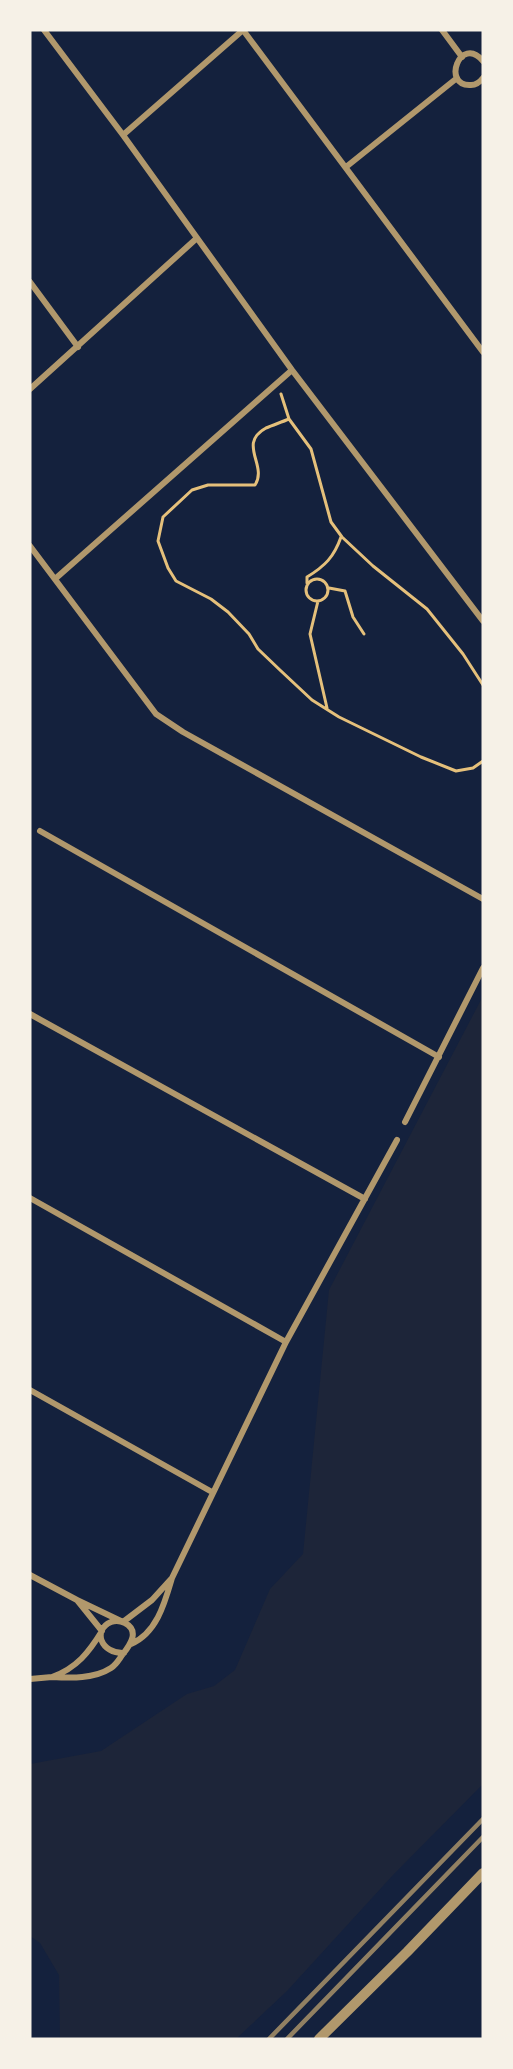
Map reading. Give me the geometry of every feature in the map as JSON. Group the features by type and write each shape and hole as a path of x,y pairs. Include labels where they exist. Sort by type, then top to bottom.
{"street":[{"path":"44,30 123,135 292,370 483,621"},
{"path":"123,135 243,30 483,352"},
{"path":"442,30 462,57"},
{"path":"482,81 474,85 466,85 457,78 455,66 466,54 475,55 483,62"},
{"path":"346,167 457,78"},
{"path":"30,389 197,238"},
{"path":"30,282 78,347"},
{"path":"55,579 292,370"},
{"path":"30,546 156,714 212,748 483,898"},
{"path":"40,831 439,1057"},
{"path":"405,1122 483,968"},
{"path":"30,1014 365,1199"},
{"path":"30,1679 89,1676 110,1669 131,1644 144,1637 150,1630 166,1599 172,1578 212,1492 286,1342 397,1140"},
{"path":"30,1198 286,1342"},
{"path":"30,1390 212,1492"},
{"path":"30,1575 128,1625 133,1634 131,1644"},
{"path":"52,1677 65,1672 81,1660 109,1623 123,1622 152,1600 172,1578"},
{"path":"77,1600 102,1630 102,1641 108,1650 124,1653"},
{"path":"319,2039 483,1873"}],"path":[{"path":"277,384 289,419 311,448 331,522 342,537 373,566 427,609 463,654 483,685"},
{"path":"289,419 265,429 255,437 253,443 259,475 255,485 208,484 192,490 163,517 158,541 168,568 176,580 211,599 228,612 249,634 258,649 312,700 376,736 456,771 473,768 483,761"},
{"path":"318,601 308,597 307,577 336,554 342,537"},
{"path":"307,583 314,579 321,579 328,588 345,591 353,617 364,634"},
{"path":"327,709 310,634 318,601 327,595 328,588"}],"shaded area":[{"path":"483,996 483,1784 393,1875 287,1991 236,2039 60,2039 59,1975 40,1943 30,1936 30,1764 101,1751 187,1694 214,1686 235,1670 270,1589 303,1554 329,1290"}],"railway":[{"path":"269,2039 483,1819"},
{"path":"287,2039 483,1837"}]}
